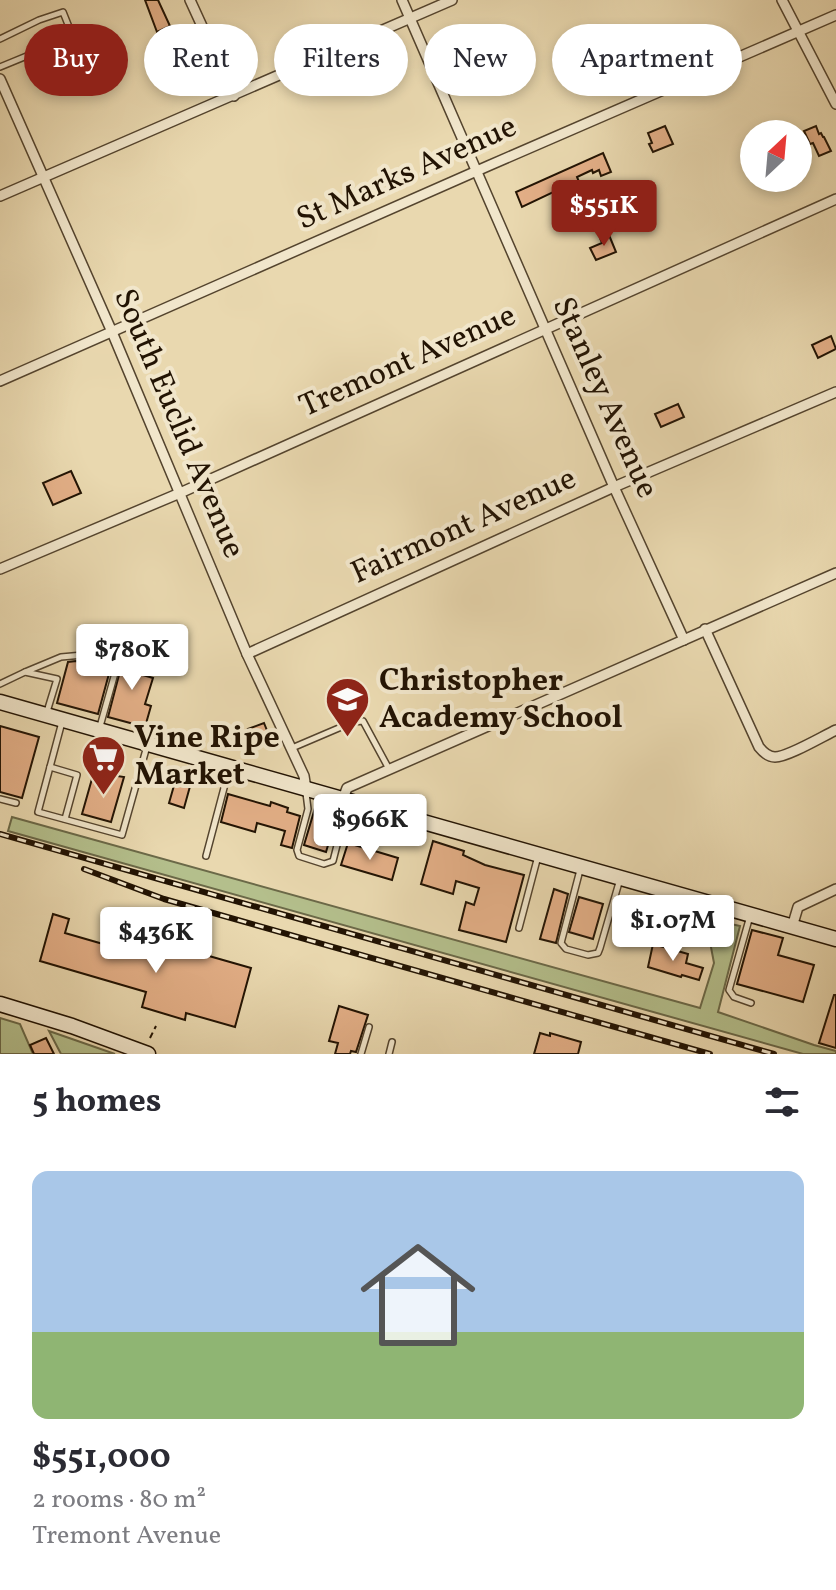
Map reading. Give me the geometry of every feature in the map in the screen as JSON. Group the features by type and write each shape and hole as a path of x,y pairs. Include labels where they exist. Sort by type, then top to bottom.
{"main road":[{"path":"0,702 836,939"},
{"path":"0,1004 148,1054"}],"street":[{"path":"190,0 201,24"},
{"name":"Stanley Avenue","path":"402,0 684,640"},
{"path":"258,86 452,0"},
{"path":"782,0 836,104"},
{"name":"St Marks Avenue","path":"0,381 836,15"},
{"name":"South Euclid Avenue","path":"0,79 112,332 247,654 304,776 306,789"},
{"path":"0,196 234,96"},
{"name":"Tremont Avenue","path":"0,569 180,493 836,199"},
{"name":"Fairmont Avenue","path":"247,654 614,487 836,392"},
{"path":"345,800 347,788 836,573"},
{"path":"705,629 759,747 766,755 785,755 836,730"},
{"path":"792,927 798,907 836,889"}],"lane":[{"path":"0,39 63,12 73,37 0,67"},
{"path":"0,684 61,657 83,655 117,666 99,731"},
{"path":"25,672 57,679 46,716"},
{"path":"62,721 38,812 122,835 147,745"},
{"path":"291,748 353,722 363,721 389,769"},
{"path":"50,767 77,775 65,819"},
{"path":"206,856 230,768"},
{"path":"306,789 308,809 297,850 299,856 324,864 333,861 345,800"},
{"path":"0,799 16,803"},
{"path":"519,928 538,855"},
{"path":"581,867 561,939 566,949 588,955 598,953 620,878"},
{"path":"750,915 729,990 734,997 751,1003"},
{"path":"361,1054 369,1027"},
{"path":"389,1054 392,1042"}],"path":[{"path":"150,1038 156,1026"}],"green space":[{"path":"12,817 700,1008 714,963 710,942 717,921 740,926 718,1012 836,1051 836,1054 803,1054 8,831"},
{"path":"0,1018 20,1024 33,1054 0,1054"},
{"path":"49,1031 115,1054 61,1054"}],"building":[{"path":"145,0 158,0 169,24 154,24"},
{"path":"665,126 673,144 653,152 648,133"},
{"path":"816,126 831,151 819,156 812,143 812,128"},
{"path":"603,153 611,172 601,176 599,170 593,173 592,170 577,177 582,189 579,192 572,195 568,185 522,207 516,192"},
{"path":"609,235 616,252 596,260 590,248 602,243 600,238"},
{"path":"831,336 836,349 818,358 812,345"},
{"path":"678,404 684,417 661,427 655,414"},
{"path":"71,471 81,493 53,505 43,483"},
{"path":"125,652 147,658 143,675 153,678 145,704 151,706 145,727 108,717"},
{"path":"76,661 110,670 98,714 57,703 68,662"},
{"path":"264,723 270,738 248,746 243,733"},
{"path":"0,726 39,737 22,798 0,792"},
{"name":"Vine Ripe Market","path":"101,747 124,754 117,776 124,777 111,822 82,814"},
{"path":"179,768 194,772 184,808 169,803"},
{"path":"228,794 270,806 271,802 300,816 292,848 281,845 285,831 257,823 255,832 221,822"},
{"path":"315,808 337,815 326,852 304,845"},
{"path":"433,841 464,851 463,855 485,865 524,875 506,942 459,930 466,902 474,905 479,888 456,881 453,894 421,884"},
{"path":"348,843 398,858 392,880 341,865"},
{"path":"554,889 568,894 556,943 540,939"},
{"path":"579,897 603,904 593,939 569,932"},
{"path":"53,914 69,919 65,933 155,959 160,942 251,968 235,1027 186,1013 185,1020 142,1007 146,992 40,961"},
{"path":"752,930 783,938 778,955 814,965 803,1002 737,984"},
{"path":"653,944 688,954 686,963 703,968 699,980 648,967"},
{"path":"836,995 836,1048 819,1043"},
{"path":"339,1006 368,1015 356,1052 351,1051 350,1054 335,1054 338,1043 329,1041"},
{"path":"540,1033 581,1042 578,1054 534,1054"},
{"path":"46,1038 54,1054 34,1054 30,1045"}],"railway":[{"path":"0,834 774,1054"},
{"path":"84,869 164,899 710,1054"}],"place":[{"name":"Christopher Academy School","path":"348,739"},
{"name":"Vine Ripe Market","path":"103,796"}]}
